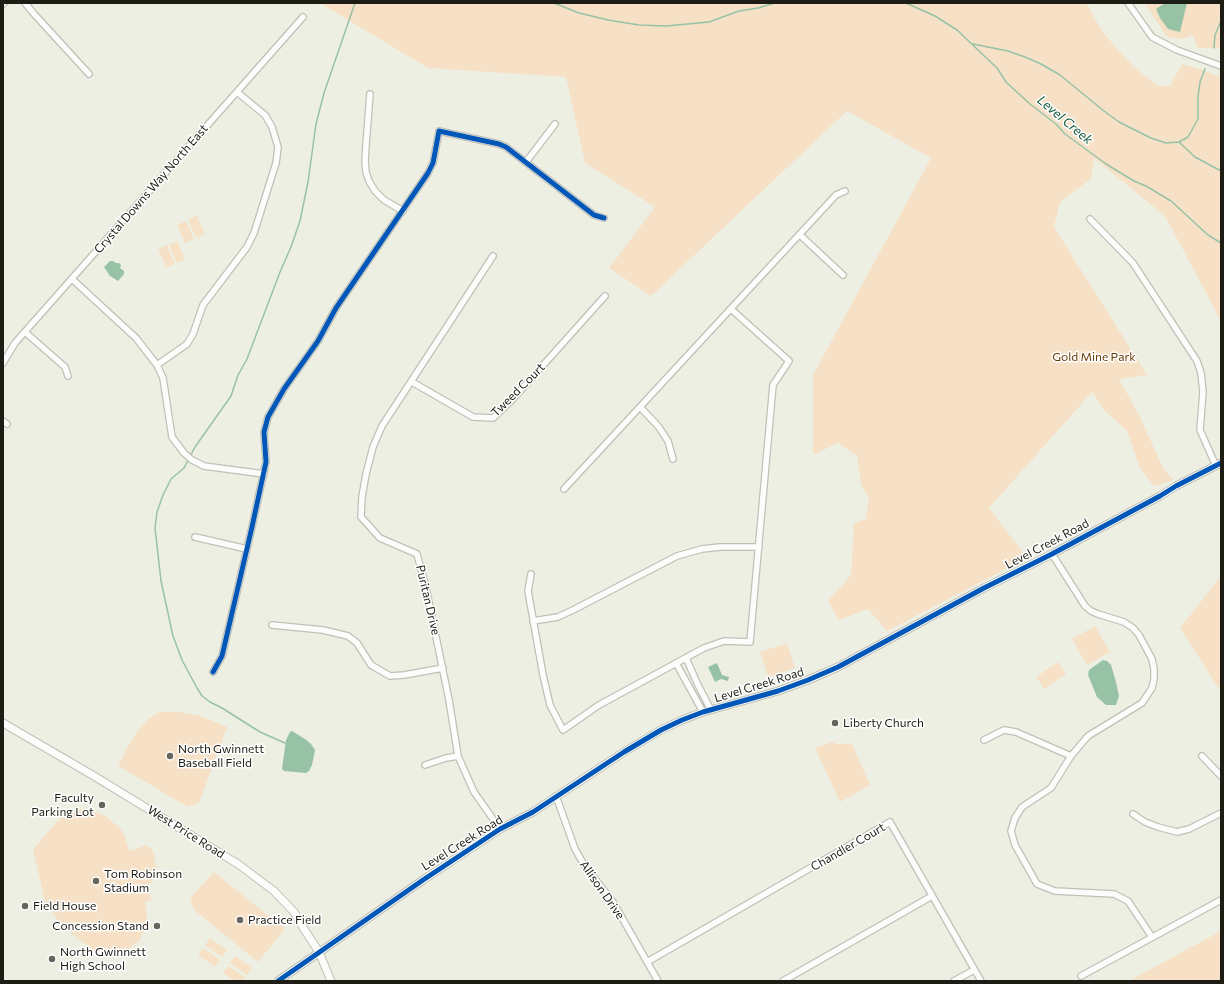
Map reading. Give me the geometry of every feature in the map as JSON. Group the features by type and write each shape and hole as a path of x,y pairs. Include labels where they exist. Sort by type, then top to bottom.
{"street":[{"path":"26,3 35,15 89,74"},
{"path":"1128,3 1152,37 1177,50 1221,66"},
{"name":"Crystal Downs Way North East","path":"3,362 15,343 303,17"},
{"path":"157,365 187,344 193,334 203,305 247,248 254,233 276,163 278,148 272,127 265,115 237,92"},
{"path":"370,94 365,161 366,172 375,191 384,200 403,211"},
{"path":"526,162 555,124"},
{"path":"213,672 222,656 264,474 266,462 264,432 268,417 284,389 318,341 336,308 428,173 433,163 439,131 499,144 510,149 594,215 604,218"},
{"path":"564,489 836,195 845,191"},
{"path":"1090,219 1133,262 1197,361 1201,373 1203,392 1200,430 1218,464"},
{"path":"800,235 843,275"},
{"name":"Puritan Drive","path":"493,256 382,426 373,447 362,497 362,517 380,538 417,554 426,588 443,668 458,756 474,792 500,829"},
{"path":"72,279 136,338 157,365 163,378 172,437 184,453 192,460 204,466 264,474"},
{"name":"Tweed Court","path":"412,382 473,417 493,418 512,400 605,296"},
{"path":"531,574 528,591 550,705 563,730 599,705 704,648 724,641 750,642 773,386 789,361 731,309"},
{"path":"25,332 65,367 68,376"},
{"path":"640,406 658,426 668,441 673,459"},
{"name":"Level Creek Road","path":"278,981 422,880 500,829 533,812 624,752 661,730 703,712 778,691 838,667 1218,464"},
{"path":"195,537 247,549"},
{"path":"533,621 558,617 677,556 702,549 720,547 759,547"},
{"path":"1052,554 1085,606 1091,611 1124,622 1133,628 1147,648 1152,659 1154,679 1152,688 1142,703 1088,736 1071,756 1051,788 1022,807 1015,818 1011,831 1014,845 1037,884 1056,891 1114,894 1128,901 1152,937"},
{"path":"272,625 323,630 348,636 357,643 371,665 390,676 443,668"},
{"path":"686,658 698,686 711,710"},
{"path":"676,663 703,712"},
{"name":"West Price Road","path":"3,723 100,779 244,868 274,891 294,912 318,952 331,981"},
{"path":"984,740 1004,730 1016,732 1071,756"},
{"path":"426,765 446,758 458,756"},
{"path":"1202,756 1221,776"},
{"name":"Allison Drive","path":"556,796 578,855 613,902 658,981"},
{"path":"1133,814 1145,822 1176,832 1189,829 1221,813"},
{"name":"Chandler Court","path":"647,962 890,822 981,981"},
{"path":"783,981 932,896"},
{"path":"1081,976 1221,900"},
{"path":"954,981 974,970"}],"green space":[{"name":"Gold Mine Park","path":"320,3 1086,3 1101,29 1116,48 1134,67 1158,86 1170,86 1182,64 1221,77 1221,321 1165,216 1094,158 1091,179 1060,202 1054,227 1147,375 1119,379 1139,415 1164,470 1174,480 1154,486 1140,468 1127,431 1104,410 1092,392 989,508 1027,558 887,631 868,609 839,620 828,601 851,575 854,523 866,519 869,498 861,485 857,456 838,443 813,455 813,375 931,158 847,111 651,296 609,268 655,207 585,163 566,77 428,68"},
{"path":"1221,3 1221,48 1197,48 1193,35 1183,39 1167,37 1145,4"},
{"path":"197,216 205,234 196,238 188,219"},
{"path":"186,221 194,239 185,243 177,225"},
{"path":"177,241 185,259 177,263 169,245"},
{"path":"167,245 175,264 166,267 158,249"},
{"path":"1221,576 1221,692 1180,628"},
{"path":"1095,626 1110,652 1087,665 1072,639"},
{"path":"787,643 795,668 768,677 760,652"},
{"path":"1058,662 1066,674 1044,689 1036,677"},
{"name":"North Gwinnett Baseball Field","path":"159,712 180,712 201,716 227,727 199,803 188,807 118,766 137,732 147,720"},
{"path":"832,742 837,744 852,744 870,785 840,802 815,748"},
{"name":"Tom Robinson Stadium","path":"85,808 105,816 119,827 124,834 129,851 147,845 153,851 158,876 146,887 152,899 145,903 147,925 139,941 126,951 108,954 93,950 61,925 45,902 33,849 63,815"},
{"name":"Practice Field","path":"214,872 285,929 258,962 194,910 190,898"},
{"path":"1221,931 1221,981 1129,981"},
{"path":"210,938 227,950 222,957 205,945"},
{"path":"203,948 220,960 215,967 198,955"},
{"path":"235,956 252,968 247,975 230,963"},
{"path":"228,966 245,977 243,981 235,981 223,973"}],"shaded area":[{"path":"1165,3 1187,3 1180,32 1168,29 1160,18 1156,9"},
{"path":"110,261 119,263 121,265 120,268 124,271 124,274 118,281 110,276 104,267"},
{"path":"1103,660 1107,661 1111,665 1116,682 1119,696 1116,705 1106,705 1097,697 1088,675 1089,670"},
{"path":"717,663 722,675 729,677 728,681 721,679 715,682 708,667"},
{"path":"292,731 305,739 315,750 312,765 306,773 284,771 282,769 286,740"}],"waterway":[{"path":"285,743 260,732 210,702 202,696 197,688 182,660 173,636 161,581 155,528 157,512 171,479 184,468 195,447 231,396 238,375 247,359 291,247 300,221 308,182 316,124 324,93 355,3"},
{"name":"Level Creek","path":"554,3 579,13 608,20 639,25 666,26 709,22 739,11 775,3"},
{"name":"Level Creek","path":"906,3 935,16 957,30 997,68 1006,82 1030,104 1056,124 1065,134 1106,164 1171,201 1208,235 1221,243"},
{"path":"1214,48 1215,35 1221,21"},
{"path":"973,44 1008,51 1041,64 1060,75 1119,122 1151,138 1166,143 1179,142 1188,137 1198,119 1200,82 1205,69"},
{"path":"1179,142 1195,157 1221,171"}],"cycle path":[{"path":"213,672 222,656 252,527 266,462 264,432 268,417 284,389 318,341 336,308 428,173 433,163 439,131 499,144 506,147 594,215 604,218"},
{"path":"278,981 423,880 500,829 533,812 624,752 661,730 703,712 778,691 838,667 1221,463"}],"place":[{"name":"Liberty Church","path":"835,723"},
{"name":"North Gwinnett Baseball Field","path":"170,756"},
{"name":"Faculty Parking Lot","path":"102,805"},
{"name":"Tom Robinson Stadium","path":"96,881"},
{"name":"Field House","path":"25,906"},
{"name":"Practice Field","path":"240,920"},
{"name":"Concession Stand","path":"157,926"},
{"name":"North Gwinnett High School","path":"52,959"}]}
